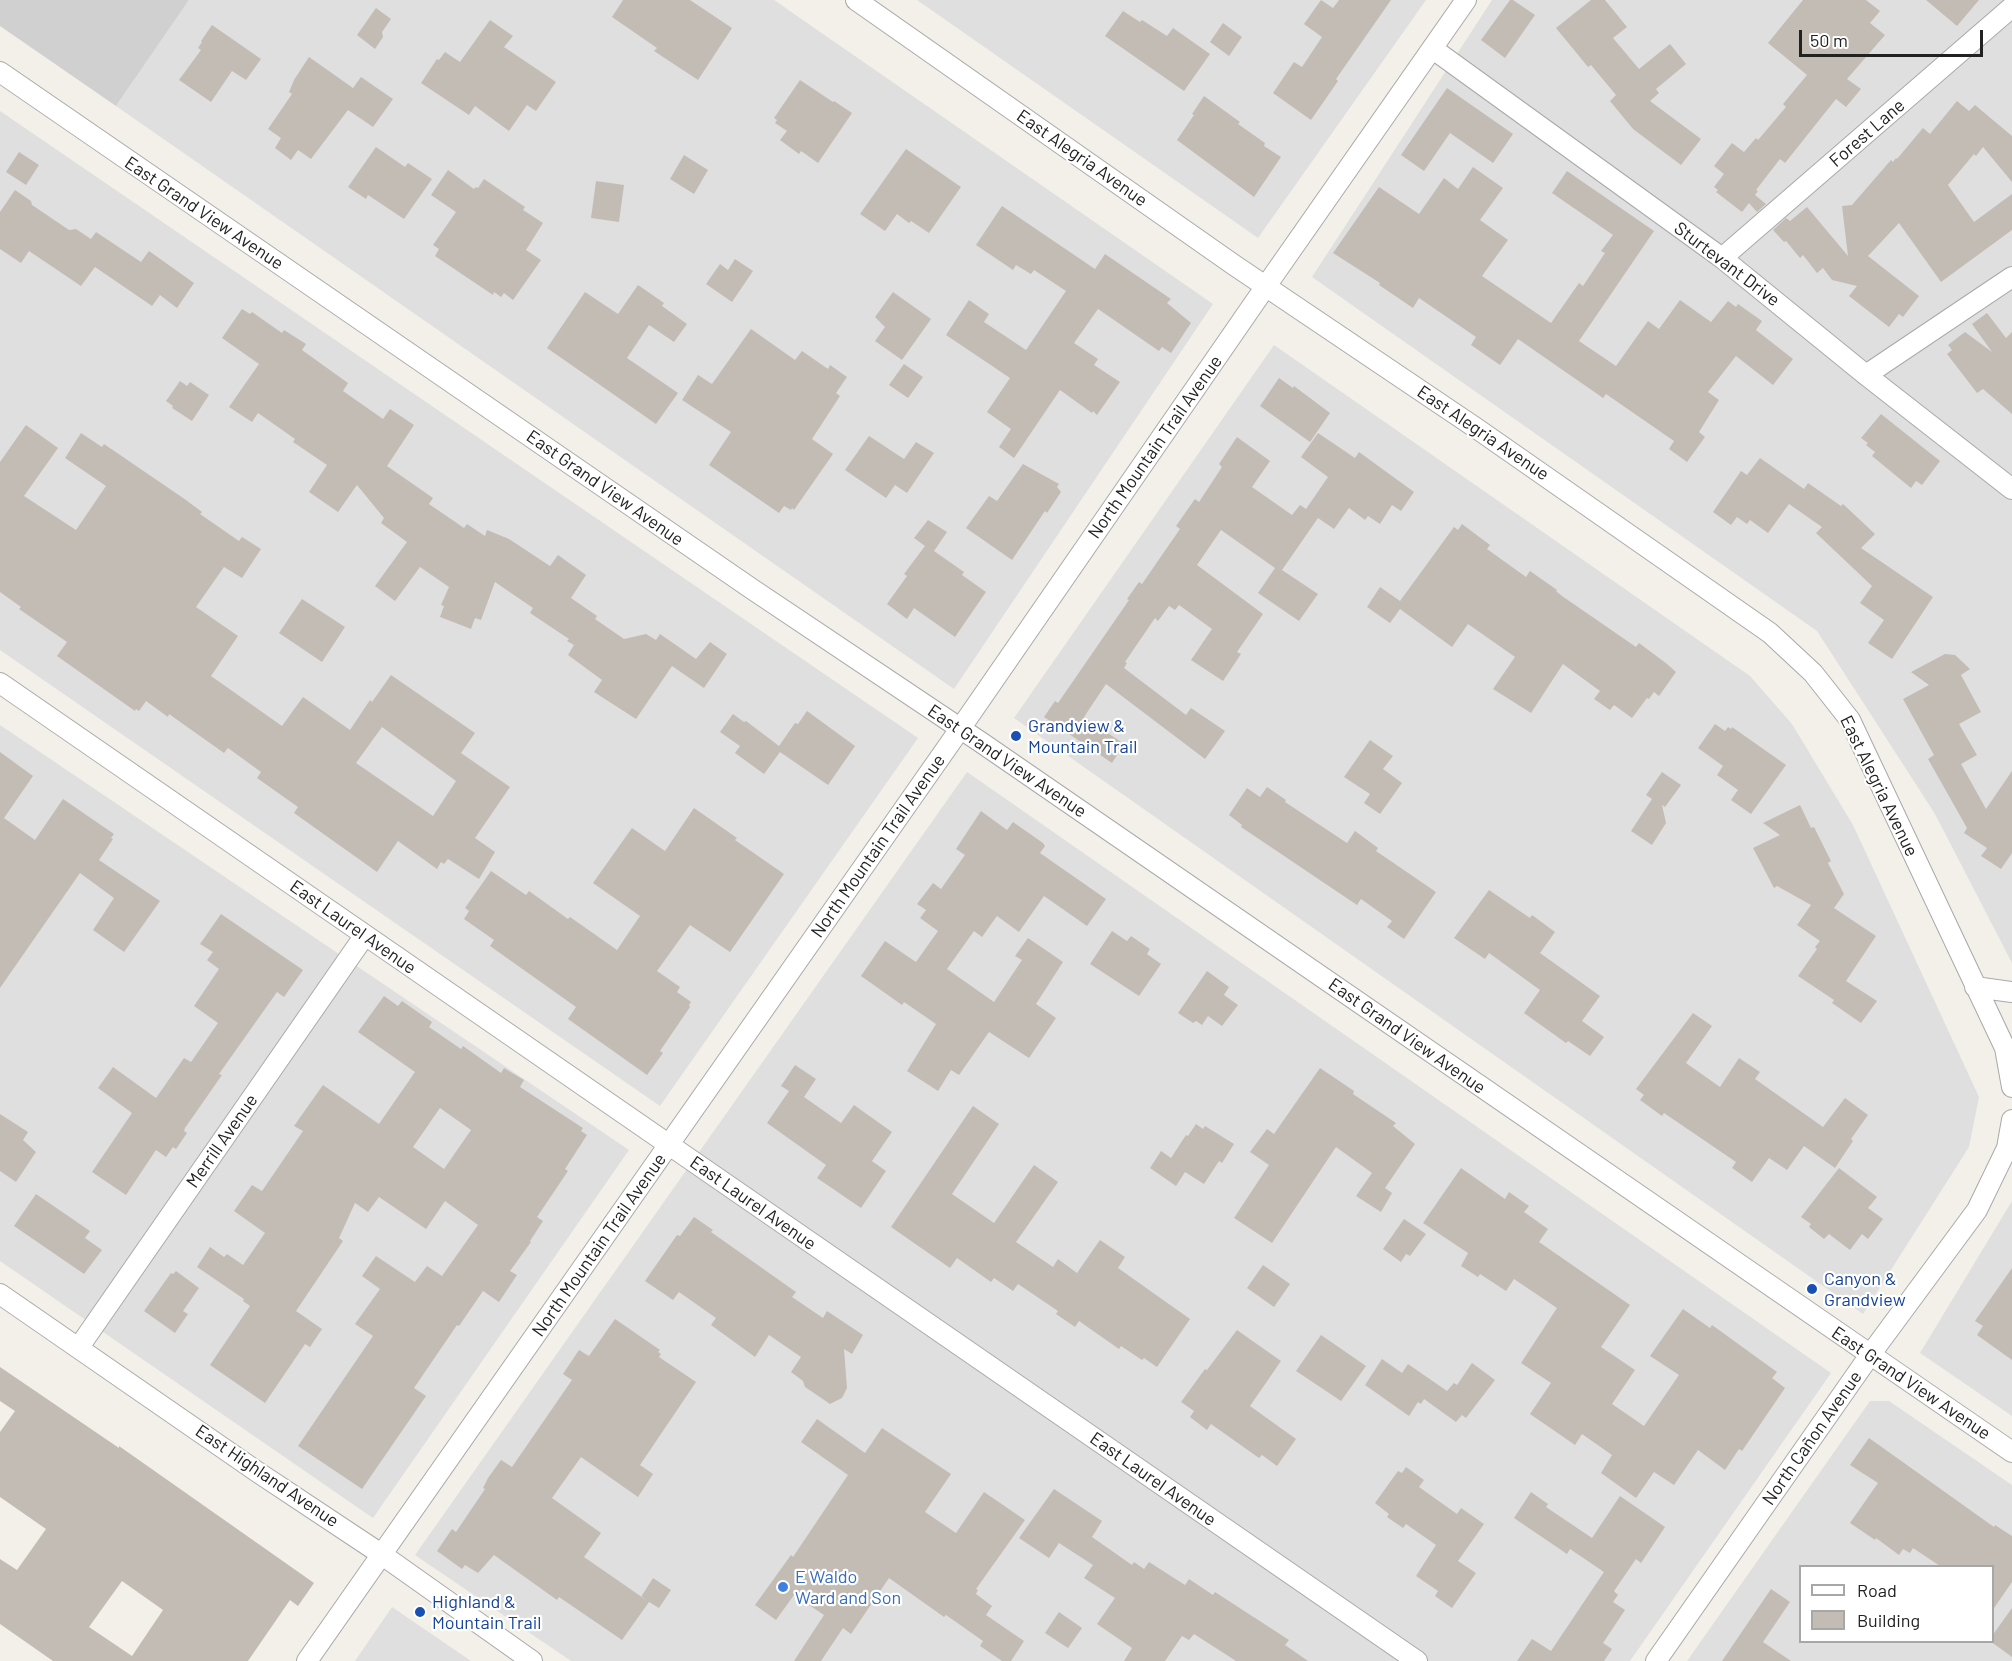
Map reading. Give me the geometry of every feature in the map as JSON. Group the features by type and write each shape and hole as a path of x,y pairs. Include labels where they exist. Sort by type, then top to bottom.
{"street":[{"name":"East Alegria Avenue","path":"856,0 1770,633 1813,673 1850,720 1975,987"},
{"name":"North Mountain Trail Avenue","path":"307,1661 960,729 1466,0"},
{"name":"Forest Lane","path":"1722,258 2012,7"},
{"name":"Sturtevant Drive","path":"1433,50 1722,258 2012,489"},
{"name":"East Grand View Avenue","path":"0,72 752,590 960,729 2012,1452"},
{"path":"1866,375 2012,277"},
{"name":"East Laurel Avenue","path":"0,683 1417,1661"},
{"name":"Merrill Avenue","path":"79,1347 365,935"},
{"path":"1975,987 2012,992"},
{"path":"1975,987 2005,1048 2012,1087"},
{"name":"North Cañon Avenue","path":"1656,1661 1870,1355 1977,1210 2007,1148 2012,1120"},
{"name":"East Highland Avenue","path":"0,1294 381,1554 532,1661"}],"shaded area":[{"path":"0,0 189,0 116,106 0,26"},
{"path":"189,0 774,0 1213,304 954,689 116,106"},
{"path":"917,0 1426,0 1258,238"},
{"path":"1492,0 2012,0 2012,963 1935,814 1817,631 1312,277"},
{"path":"0,111 918,738 660,1106 0,650"},
{"path":"1274,345 1750,676 1792,724 1853,825 1979,1097 1969,1147 1863,1314 1014,718"},
{"path":"0,725 629,1150 373,1518 0,1261"},
{"path":"967,772 1831,1373 1630,1661 571,1661 415,1555"},
{"path":"2012,1201 2012,1416 1920,1353"},
{"path":"1870,1401 1889,1401 2012,1485 2012,1661 1687,1661"},
{"path":"392,1607 471,1661 355,1661"}],"building":[{"path":"623,0 690,0 732,28 698,80 654,51 657,48 612,17"},
{"path":"1321,0 1333,8 1339,0 1391,0 1336,79 1338,81 1311,120 1273,93 1294,62 1302,67 1322,37 1304,24"},
{"path":"1510,0 1535,15 1505,58 1481,40"},
{"path":"1591,0 1605,0 1627,27 1613,38 1639,69 1670,44 1686,64 1656,89 1659,93 1650,101 1701,139 1681,165 1633,129 1610,101 1616,95 1591,65 1588,67 1556,28"},
{"path":"1803,0 1866,0 1880,11 1870,23 1885,35 1847,79 1861,89 1846,107 1836,99 1785,163 1780,159 1756,190 1758,191 1755,195 1766,204 1757,212 1749,203 1742,212 1716,192 1718,190 1714,187 1724,174 1714,166 1732,143 1744,152 1756,138 1758,140 1786,107 1783,104 1807,75 1768,43"},
{"path":"1926,0 1979,0 1957,26"},
{"path":"376,8 391,19 382,32 383,37 375,49 357,35"},
{"path":"1123,11 1167,36 1173,28 1210,54 1184,91 1105,36"},
{"path":"490,20 513,36 504,47 556,82 536,111 527,105 509,131 475,106 469,115 421,83 437,59 439,60 445,52 460,62"},
{"path":"1223,23 1242,37 1229,56 1210,42"},
{"path":"212,25 261,59 246,80 232,71 211,102 179,80 201,50 198,48 201,41"},
{"path":"309,57 353,88 361,77 393,99 373,127 348,110 311,159 298,150 291,160 275,148 281,138 268,129 292,94 289,92 294,80"},
{"path":"800,80 852,113 818,163 801,151 799,154 780,140 787,131 775,123 777,120 774,118"},
{"path":"1447,88 1513,134 1493,163 1450,133 1424,171 1401,155"},
{"path":"1204,96 1240,122 1238,124 1281,157 1254,197 1177,140"},
{"path":"1957,101 1969,111 1975,105 2012,136 2012,182 1983,147 1976,156 1974,154 1948,185 1974,222 2012,194 2012,230 1941,282 1899,223 1868,256 1919,296 1903,317 1899,314 1889,327 1849,296 1857,286 1832,280 1823,268 1817,273 1803,255 1800,258 1773,230 1786,218 1790,221 1807,207 1848,256 1842,206 1852,205 1891,160 1893,162 1897,159 1923,128 1930,134"},
{"path":"376,147 405,167 408,163 432,179 404,219 368,195 366,199 348,187"},
{"path":"906,149 961,187 929,233 897,214 885,231 860,214"},
{"path":"19,152 39,165 26,185 6,172"},
{"path":"684,155 708,170 694,194 670,179"},
{"path":"1473,167 1503,188 1480,220 1508,240 1482,276 1551,323 1579,283 1583,286 1605,253 1601,251 1613,235 1552,193 1567,171 1654,231 1579,341 1616,366 1648,321 1659,329 1680,300 1711,322 1728,301 1736,307 1738,304 1762,321 1756,330 1793,359 1773,385 1736,356 1708,392 1719,400 1699,432 1705,437 1687,462 1669,449 1674,441 1606,394 1603,398 1518,339 1500,365 1471,345 1476,337 1419,298 1413,308 1379,285 1380,283 1333,253 1379,187 1419,214 1444,178 1458,189"},
{"path":"448,170 474,189 478,188 484,179 525,207 523,210 543,223 526,250 541,260 513,300 504,293 501,297 494,292 493,295 435,256 439,249 433,245 456,212 431,195"},
{"path":"596,181 624,185 619,222 591,218"},
{"path":"15,190 31,201 32,205 69,230 76,229 91,239 96,232 141,262 149,251 194,283 177,308 160,295 152,306 95,267 81,286 29,251 21,263 0,249 0,212"},
{"path":"1002,206 1095,269 1105,254 1171,299 1167,303 1191,323 1171,353 1162,347 1159,351 1098,309 1074,343 1098,359 1094,365 1120,382 1097,415 1060,390 1014,458 999,447 1011,429 987,412 1010,378 946,335 969,300 989,314 984,322 1026,350 1066,291 1034,270 1031,274 1016,265 1013,270 976,245"},
{"path":"735,259 753,271 732,302 706,284 720,264 728,270"},
{"path":"638,285 664,303 662,306 687,324 674,342 649,325 627,358 678,393 656,424 547,348 585,292 618,314"},
{"path":"893,292 931,319 902,360 875,341 885,327 875,317"},
{"path":"242,309 250,314 252,312 282,333 284,330 306,344 302,350 348,383 343,391 383,419 390,409 414,425 387,466 433,498 429,504 464,528 467,524 485,536 487,530 509,539 550,566 558,555 586,575 571,598 597,616 595,619 624,639 646,634 656,640 660,634 696,659 710,642 727,654 704,688 672,666 636,719 594,692 602,680 568,655 574,645 567,641 569,639 530,613 533,608 495,582 481,620 475,618 471,629 440,617 444,606 441,605 449,587 420,567 395,601 375,586 407,542 381,523 384,518 357,485 338,512 309,492 327,465 293,442 295,439 258,413 252,422 229,407 259,364 222,338"},
{"path":"1987,313 2006,338 2012,332 2012,414 1983,389 1977,393 1947,354 1952,350 1948,345 1965,332 1992,352 1972,324"},
{"path":"751,329 795,360 802,351 828,369 830,365 847,377 836,393 840,396 812,439 833,454 794,510 784,506 779,513 709,465 731,432 682,400 698,375 712,384"},
{"path":"904,364 923,377 908,398 889,385"},
{"path":"1279,378 1293,388 1294,386 1330,413 1310,442 1260,406"},
{"path":"180,381 187,386 190,382 209,395 192,421 172,408 173,406 166,401"},
{"path":"1881,414 1940,461 1922,485 1916,481 1911,488 1872,456 1875,452 1861,438"},
{"path":"26,425 58,448 24,496 76,530 106,486 65,458 81,433 102,447 104,444 186,500 202,512 200,514 239,541 242,537 261,549 242,578 224,567 196,607 238,636 211,676 282,726 303,697 350,730 370,700 372,702 391,675 475,733 461,753 510,787 475,838 495,852 479,879 448,859 444,864 441,862 437,869 398,841 377,872 294,813 298,807 257,778 261,772 228,748 224,753 169,714 168,717 146,701 139,711 136,709 135,711 57,656 67,642 19,609 21,607 0,592 0,462","holes":["382,727 456,781 433,816 356,763"]},
{"path":"1318,433 1355,458 1359,452 1414,492 1401,511 1392,505 1380,524 1368,516 1365,520 1349,508 1334,529 1318,518 1282,570 1318,594 1299,621 1258,593 1275,568 1221,530 1197,565 1263,614 1237,652 1241,654 1223,681 1191,660 1212,629 1179,605 1175,610 1169,606 1158,621 1155,618 1125,662 1127,663 1124,668 1186,715 1191,708 1225,731 1205,759 1106,684 1084,717 1124,744 1112,763 1044,717 1055,701 1058,703 1139,582 1142,584 1180,529 1176,526 1195,499 1199,502 1222,467 1219,464 1237,437 1270,461 1252,487 1292,515 1300,505 1306,509 1328,477 1301,457"},
{"path":"869,436 904,459 916,442 934,453 907,493 895,485 886,498 845,470"},
{"path":"1760,458 1804,489 1808,483 1841,506 1843,504 1875,534 1861,548 1933,597 1892,659 1868,643 1884,620 1860,603 1872,586 1816,533 1822,527 1789,504 1768,533 1750,520 1747,524 1737,517 1731,525 1713,512 1741,471 1747,475"},
{"path":"1023,464 1059,484 1057,487 1061,492 1047,513 1045,511 1012,560 966,528 989,496 997,501"},
{"path":"928,520 947,532 934,551 964,572 962,575 986,592 955,637 914,608 907,619 887,604 907,576 904,574 925,546 914,538"},
{"path":"1462,524 1490,545 1487,549 1526,577 1530,571 1636,647 1639,643 1667,664 1676,672 1659,696 1654,692 1632,718 1614,705 1610,710 1594,699 1600,691 1563,664 1531,713 1493,689 1515,657 1468,624 1452,647 1400,609 1390,623 1367,607 1380,587 1400,601 1454,527 1458,530"},
{"path":"302,599 345,627 322,662 279,633"},
{"path":"1945,654 1955,655 1970,669 1961,675 1981,712 1959,724 1977,755 1961,764 1986,809 2012,771 2012,853 2001,869 1981,856 1987,848 1964,833 1967,828 1928,759 1934,755 1903,699 1929,685 1911,672"},
{"path":"807,711 855,746 828,785 780,752 764,774 735,753 740,746 720,732 733,714 779,746 795,723 798,724"},
{"path":"1715,724 1725,731 1728,727 1731,729 1732,727 1786,765 1751,814 1731,800 1738,790 1717,775 1723,766 1698,748"},
{"path":"1370,740 1393,756 1383,769 1402,783 1380,814 1364,803 1370,794 1344,777"},
{"path":"0,752 33,776 4,818 35,840 63,799 114,834 99,860 160,901 124,952 93,930 114,898 80,873 0,988"},
{"path":"1662,772 1681,785 1665,807 1662,805 1666,823 1652,845 1631,831 1652,799 1646,795"},
{"path":"1267,787 1286,800 1285,802 1347,843 1355,831 1378,848 1376,851 1436,892 1404,939 1387,927 1392,921 1361,899 1357,905 1241,827 1242,825 1229,815 1247,788 1260,797"},
{"path":"1800,805 1831,861 1828,863 1844,894 1834,908 1876,936 1846,981 1877,1001 1861,1023 1832,1003 1834,1000 1798,976 1820,941 1797,925 1811,905 1777,886 1774,888 1753,848 1780,835 1763,823"},
{"path":"694,808 784,874 730,952 690,925 657,971 680,987 677,992 691,1002 690,1007 660,1051 663,1053 647,1075 568,1019 576,1007 490,946 494,940 464,919 469,911 465,908 491,871 526,895 529,891 617,950 640,916 593,883 632,828 665,851"},
{"path":"981,811 1007,830 1013,822 1043,843 1045,846 1040,853 1106,899 1087,926 1044,896 1019,932 997,916 982,937 974,931 947,969 994,1002 1022,960 1015,956 1028,938 1063,962 1036,1004 1056,1018 1029,1058 989,1032 959,1075 951,1070 938,1091 907,1071 936,1024 904,1002 902,1005 861,976 885,941 916,962 938,931 920,918 926,910 917,904 933,883 941,889 965,855 956,849"},
{"path":"1489,890 1530,918 1532,915 1555,932 1540,953 1600,996 1582,1021 1604,1037 1590,1056 1568,1041 1566,1043 1524,1013 1540,990 1489,953 1485,959 1454,938"},
{"path":"221,914 303,970 284,997 277,992 219,1074 222,1075 185,1128 184,1131 187,1133 176,1149 173,1147 166,1157 156,1150 126,1195 92,1172 132,1113 98,1088 113,1067 156,1098 184,1058 191,1062 218,1023 194,1006 219,969 207,960 213,952 200,944"},
{"path":"1112,931 1127,941 1131,936 1150,949 1147,954 1161,964 1139,996 1090,964"},
{"path":"1207,971 1229,987 1224,995 1238,1005 1222,1026 1208,1016 1202,1025 1196,1021 1193,1023 1178,1013"},
{"path":"384,996 398,1006 402,1001 432,1022 429,1027 461,1049 463,1046 501,1073 504,1068 524,1080 520,1087 583,1128 581,1131 587,1135 565,1169 568,1171 537,1217 543,1221 510,1271 517,1275 499,1302 483,1291 459,1326 457,1325 414,1388 426,1396 362,1489 298,1446 373,1336 355,1324 380,1289 362,1276 376,1256 415,1282 427,1266 442,1276 478,1225 445,1201 426,1229 379,1197 368,1212 355,1203 339,1238 343,1241 296,1311 322,1329 310,1347 305,1344 265,1403 210,1365 250,1306 243,1301 244,1299 197,1267 210,1247 224,1257 227,1254 243,1265 265,1233 234,1211 252,1185 262,1191 303,1131 294,1126 323,1085 379,1124 415,1072 358,1032","holes":["440,1108 471,1130 444,1169 413,1147"]},
{"path":"1693,1013 1712,1026 1686,1063 1720,1087 1739,1058 1760,1072 1755,1079 1823,1127 1845,1098 1868,1115 1835,1168 1804,1146 1787,1170 1769,1158 1752,1182 1732,1168 1736,1162 1664,1113 1662,1116 1640,1100 1644,1095 1636,1089"},
{"path":"795,1065 816,1079 804,1097 841,1123 854,1105 892,1132 872,1161 886,1171 861,1208 817,1178 826,1165 767,1123 789,1091 781,1086"},
{"path":"1320,1068 1396,1123 1393,1126 1415,1144 1385,1188 1392,1193 1381,1212 1356,1196 1372,1173 1336,1147 1272,1243 1234,1218 1269,1165 1250,1152 1267,1129 1274,1134"},
{"path":"973,1106 999,1124 952,1194 994,1223 1034,1165 1058,1182 1016,1242 1053,1267 1058,1259 1077,1273 1100,1240 1125,1257 1118,1268 1190,1319 1157,1367 1121,1346 1119,1349 1079,1321 1075,1327 1056,1314 1058,1311 1018,1284 1013,1291 994,1278 991,1282 957,1258 950,1268 891,1227"},
{"path":"0,1114 28,1132 23,1140 36,1152 16,1182 0,1171"},
{"path":"1196,1124 1203,1129 1205,1126 1234,1144 1204,1184 1185,1172 1176,1186 1150,1168 1161,1151 1171,1158"},
{"path":"1461,1168 1505,1199 1509,1192 1529,1206 1524,1212 1548,1229 1539,1242 1630,1305 1601,1347 1635,1370 1612,1404 1644,1426 1679,1375 1650,1356 1683,1309 1710,1328 1712,1325 1777,1372 1772,1378 1785,1388 1742,1451 1739,1449 1725,1470 1698,1450 1674,1485 1654,1472 1636,1498 1601,1473 1612,1455 1582,1434 1575,1445 1530,1414 1551,1383 1521,1363 1557,1308 1514,1279 1506,1291 1480,1274 1478,1277 1461,1266 1468,1253 1423,1223"},
{"path":"1839,1168 1877,1197 1868,1208 1883,1219 1868,1239 1862,1234 1850,1250 1829,1234 1824,1239 1809,1227 1811,1224 1801,1217"},
{"path":"36,1194 90,1231 85,1238 102,1250 84,1274 14,1226"},
{"path":"694,1217 713,1230 711,1232 796,1292 792,1297 823,1318 827,1311 863,1335 852,1354 844,1349 847,1388 842,1398 830,1404 805,1387 803,1381 791,1372 801,1357 769,1335 755,1357 711,1325 716,1318 679,1292 673,1300 645,1281 677,1235 680,1236"},
{"path":"1404,1219 1426,1234 1410,1256 1406,1254 1401,1262 1383,1249"},
{"path":"1263,1265 1290,1284 1274,1307 1247,1288"},
{"path":"2012,1268 2012,1360 1977,1335 1983,1326 1975,1321"},
{"path":"176,1271 199,1288 183,1311 188,1314 175,1333 144,1311 171,1273"},
{"path":"615,1319 660,1350 659,1357 696,1382 640,1465 653,1474 638,1497 581,1457 552,1498 601,1533 584,1557 649,1602 622,1640 559,1597 557,1600 494,1555 478,1573 465,1565 462,1569 437,1551 452,1529 456,1532 485,1489 483,1488 488,1478 501,1460 512,1467 572,1380 563,1374 579,1350 589,1356"},
{"path":"1237,1330 1281,1361 1250,1406 1296,1439 1277,1466 1262,1455 1259,1458 1211,1424 1207,1430 1190,1417 1194,1411 1181,1402"},
{"path":"1321,1335 1366,1366 1341,1401 1296,1371"},
{"path":"1382,1359 1402,1373 1408,1364 1447,1391 1454,1383 1457,1385 1472,1363 1495,1380 1466,1418 1462,1415 1456,1422 1424,1399 1421,1404 1418,1402 1409,1416 1365,1385"},
{"path":"0,1367 119,1448 119,1446 314,1583 298,1606 290,1600 248,1661 53,1661 0,1624 0,1559 17,1570 46,1529 0,1497 0,1432 15,1411 0,1401","holes":["122,1581 163,1610 132,1656 89,1627"]},
{"path":"817,1419 865,1453 882,1428 951,1474 925,1512 956,1533 984,1492 1025,1520 976,1589 978,1590 976,1594 992,1606 986,1615 1024,1641 1011,1661 1002,1661 980,1646 983,1641 889,1578 851,1634 843,1628 821,1661 794,1661 824,1615 794,1595 776,1620 755,1605 791,1555 793,1557 848,1475 801,1442"},
{"path":"1869,1438 1994,1527 1995,1525 2012,1536 2012,1582 1994,1608 1994,1565 1938,1565 1913,1548 1910,1553 1903,1549 1899,1555 1850,1523 1878,1483 1850,1465"},
{"path":"1406,1467 1424,1480 1419,1487 1457,1514 1461,1508 1484,1524 1458,1561 1476,1573 1452,1608 1435,1596 1438,1591 1416,1576 1436,1545 1406,1524 1403,1528 1387,1517 1389,1514 1375,1503 1398,1471 1402,1473"},
{"path":"1054,1489 1102,1521 1092,1537 1132,1565 1134,1562 1144,1569 1149,1562 1185,1585 1189,1579 1213,1595 1215,1592 1289,1640 1285,1645 1308,1661 1236,1661 1194,1634 1189,1640 1182,1636 1165,1661 1124,1661 1132,1648 1097,1624 1115,1598 1084,1578 1093,1565 1059,1543 1049,1558 1019,1538"},
{"path":"1531,1492 1548,1504 1546,1507 1592,1538 1620,1496 1665,1527 1641,1563 1636,1559 1614,1591 1618,1595 1613,1602 1625,1610 1603,1643 1612,1649 1604,1661 1517,1661 1532,1639 1551,1651 1604,1572 1570,1549 1567,1554 1514,1518"},
{"path":"653,1578 671,1590 659,1608 641,1597"},
{"path":"1771,1589 1790,1602 1763,1642 1791,1661 1722,1661"},
{"path":"2012,1608 2012,1657 1993,1643 1994,1633"},
{"path":"1059,1612 1082,1628 1068,1648 1045,1633"}],"place":[{"name":"Grandview & Mountain Trail","path":"1016,736"},
{"name":"Canyon & Grandview","path":"1812,1289"},
{"name":"E Waldo Ward and Son","path":"783,1587"},
{"name":"Highland & Mountain Trail","path":"420,1612"}]}
